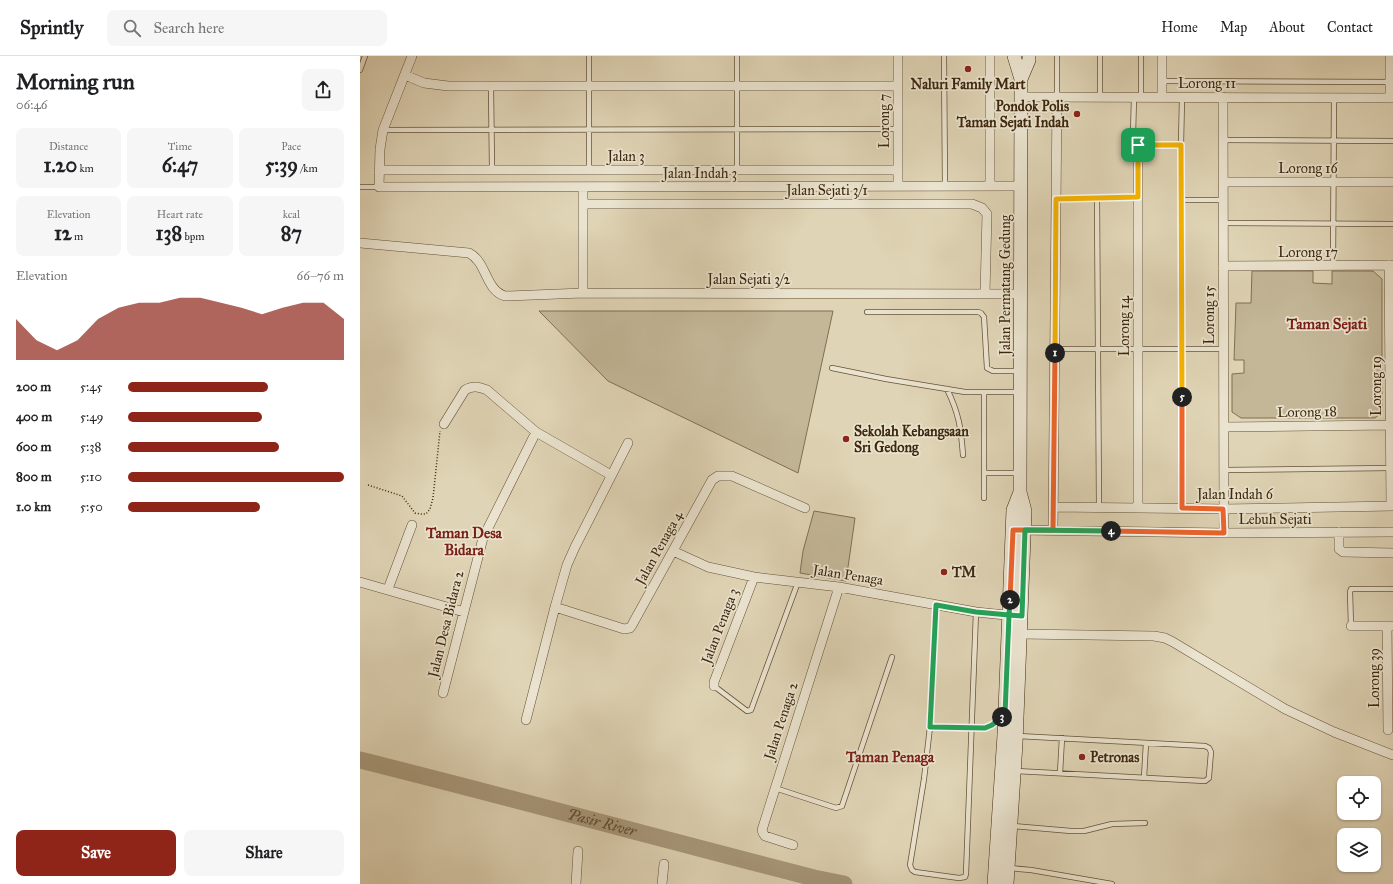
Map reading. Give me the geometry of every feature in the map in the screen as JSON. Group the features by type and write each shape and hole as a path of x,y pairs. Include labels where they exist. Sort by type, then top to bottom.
{"main road":[{"name":"Jalan Permatang Gedung","path":"994,884 1005,714 1016,616 1019,530 1013,510 1020,492 1021,97 1020,79 1014,56"},
{"name":"Jalan Permatang Gedung","path":"1020,79 1029,60 1029,56"},
{"name":"Jalan Permatang Gedung","path":"1007,884 1021,634 1016,616"}],"street":[{"path":"379,187 380,149 383,130 412,56"},
{"name":"Lorong 7","path":"898,56 898,186"},
{"path":"990,56 990,186"},
{"path":"1162,56 1162,98"},
{"path":"1390,56 1392,98"},
{"path":"405,75 424,83 434,85 491,87 898,86"},
{"name":"Lorong 11","path":"1021,97 1392,98"},
{"path":"1053,530 1057,97"},
{"name":"Lorong 15","path":"1223,98 1224,533"},
{"name":"Lorong 14","path":"1138,145 1138,508"},
{"name":"Jalan 3","path":"379,170 898,170"},
{"name":"Lorong 16","path":"1223,182 1393,182"},
{"name":"Jalan Indah 3","path":"379,187 1021,186"},
{"path":"583,187 583,293"},
{"name":"Jalan Sejati 3/1","path":"583,204 972,204 982,208 987,214 985,294"},
{"name":"Jalan Sejati 3/2","path":"360,243 469,253 474,255 478,260 495,290 499,294 505,296 583,293 1020,294"},
{"name":"Lorong 17","path":"1223,266 1391,265"},
{"name":"Lorong 19","path":"1391,265 1390,468 1392,506"},
{"path":"444,424 465,390 470,387 478,387 487,390 536,432 611,475"},
{"name":"Lorong 18","path":"1224,427 1390,425"},
{"name":"Jalan Desa Bidara 2","path":"443,693 483,538 536,432"},
{"path":"526,720 567,565 628,443"},
{"name":"Jalan Penaga 4","path":"555,607 624,629 630,628 712,480 718,476 732,476 805,508"},
{"name":"Jalan Indah 6","path":"1054,507 1223,509 1392,506"},
{"path":"388,589 412,525"},
{"name":"Lebuh Sejati","path":"1019,530 1224,533 1393,532"},
{"path":"1339,532 1339,549 1344,552 1393,553"},
{"name":"Jalan Penaga","path":"673,551 708,566 754,577 839,587 976,612 1016,616"},
{"name":"Jalan Penaga 3","path":"714,686 714,682 754,577"},
{"path":"360,582 464,612"},
{"name":"Jalan Penaga 2","path":"793,845 765,836 762,830 839,587"},
{"path":"1351,626 1390,626"},
{"name":"Lorong 39","path":"1388,730 1390,626"},
{"path":"1021,634 1154,636 1165,638 1285,709 1334,732 1393,754"},
{"path":"576,884 578,851"},
{"path":"662,884 664,864"}],"lane":[{"path":"360,70 365,56"},
{"path":"589,56 590,170"},
{"path":"737,170 738,56"},
{"path":"944,56 945,186"},
{"path":"1057,56 1057,97"},
{"path":"1100,56 1100,98"},
{"path":"1141,56 1133,135 1134,140 1138,145 1181,145"},
{"path":"1162,81 1391,82"},
{"path":"491,87 492,170"},
{"path":"1182,98 1182,508"},
{"path":"1333,266 1334,98"},
{"path":"383,130 898,129"},
{"path":"1223,140 1393,141"},
{"path":"360,187 379,187"},
{"path":"1056,199 1138,197"},
{"path":"1097,198 1099,507"},
{"path":"1181,200 1223,200"},
{"path":"1223,223 1393,224"},
{"path":"867,312 981,313 984,318 987,368 993,371 1020,371"},
{"path":"1055,349 1223,349"},
{"path":"832,368 886,379 965,392 1020,392"},
{"path":"947,389 960,422 963,455"},
{"path":"984,392 984,498"},
{"path":"1224,470 1390,468"},
{"path":"984,473 1020,473"},
{"path":"714,686 747,711 751,710 798,582"},
{"path":"1351,626 1351,589 1393,588"},
{"path":"936,605 930,727 924,779 910,865 912,870 915,872 959,878 965,877 976,612"},
{"path":"775,788 836,808 842,806 892,657"},
{"path":"930,727 985,728 992,725 1005,714"},
{"path":"1014,771 1205,781 1209,778 1210,750 1207,746 1016,736"},
{"path":"1060,773 1062,738"},
{"path":"1144,778 1146,743"},
{"path":"1010,826 1071,832 1084,831 1112,824 1145,822"},
{"path":"1008,868 1031,870 1112,884"}],"path":[{"path":"368,485 402,496 415,513 426,514 432,504 438,438 440,430 444,424"}],"shaded area":[{"path":"1252,271 1313,271 1313,283 1332,284 1332,271 1373,271 1382,279 1382,412 1375,418 1241,418 1232,412 1232,374 1244,373 1244,360 1234,360 1236,303 1251,303"},
{"path":"539,311 833,311 798,473 608,381"},
{"path":"814,511 855,518 846,581 800,573 803,551"}],"waterway":[{"name":"Pasir River","path":"360,760 814,878 844,884"}],"place":[{"name":"Naluri Family Mart","path":"968,69"},
{"name":"Pondok Polis Taman Sejati Indah","path":"1077,114"},
{"name":"Sekolah Kebangsaan Sri Gedong","path":"846,439"},
{"name":"TM","path":"944,572"},
{"name":"Petronas","path":"1082,757"}],"district":[{"name":"Taman Sejati","path":"1327,324"},
{"name":"Taman Desa Bidara","path":"464,542"},
{"name":"Taman Penaga","path":"890,757"}],"route":[{"path":"1138,145 1138,197 1056,199 1053,530 1025,530 1013,530 1009,615 976,612 936,605 930,727 985,728 998,721 1005,714 1009,615 1022,616 1025,530 1224,533 1223,509 1182,508 1181,145 1138,145"}]}
